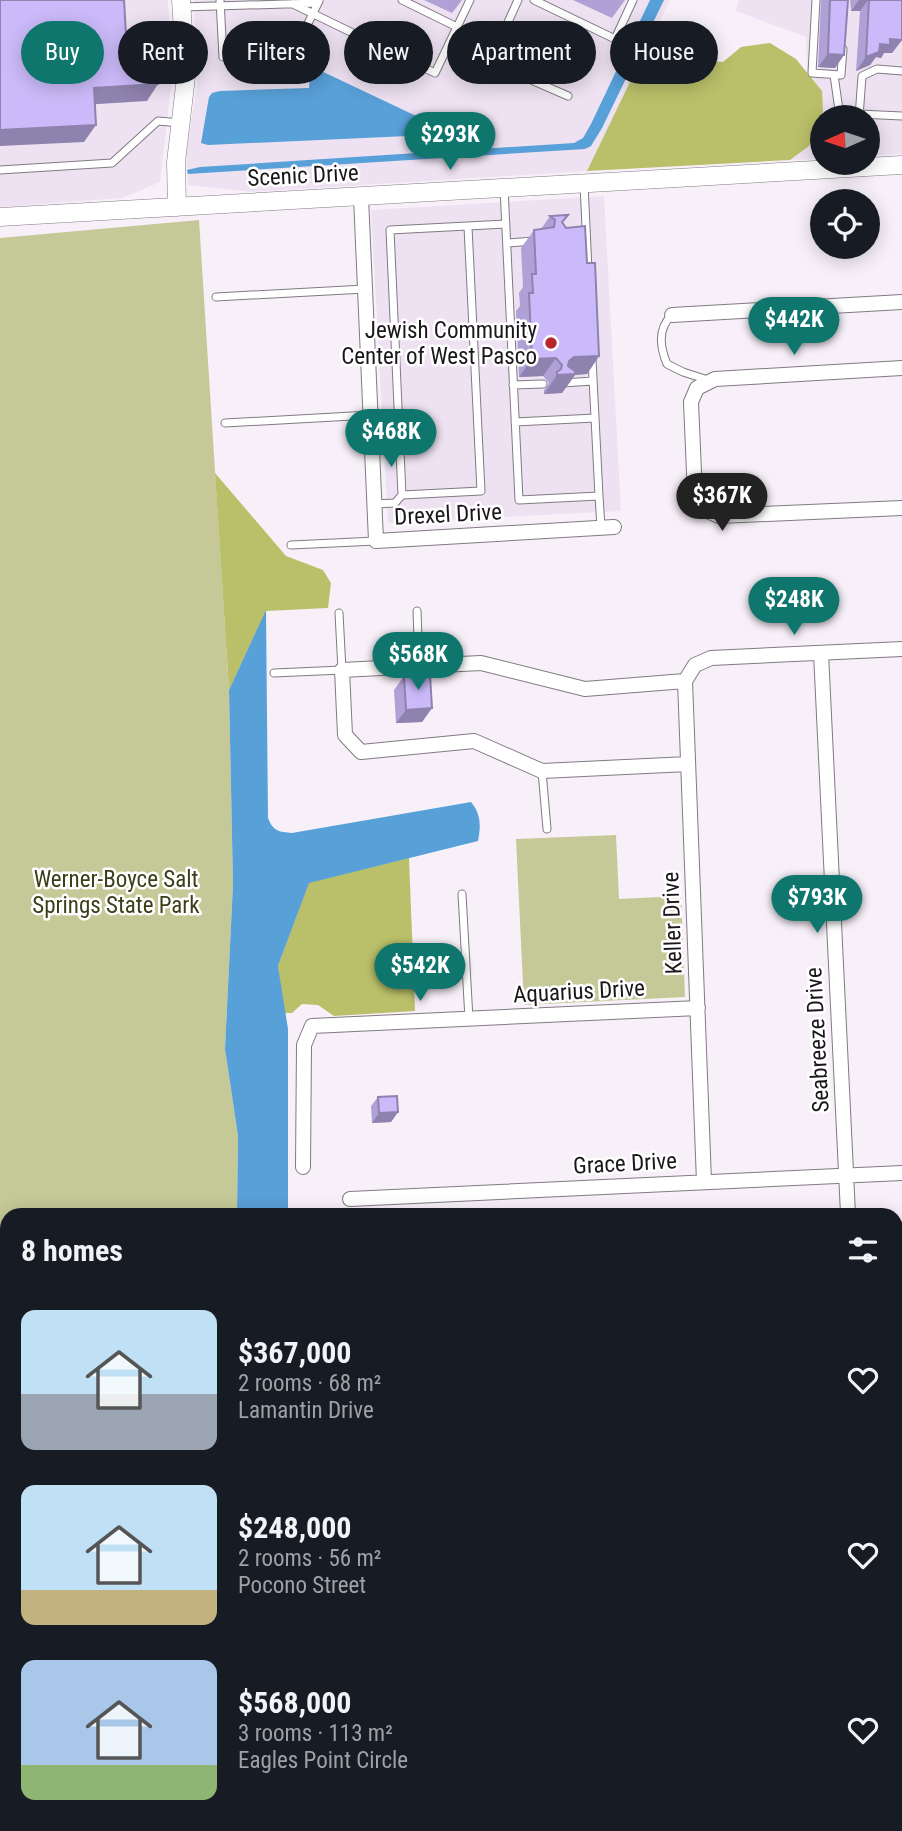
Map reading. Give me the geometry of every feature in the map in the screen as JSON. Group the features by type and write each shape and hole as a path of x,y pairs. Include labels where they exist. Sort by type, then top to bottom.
{"street":[{"path":"177,207 176,162 186,77 181,3"},
{"name":"Scenic Drive","path":"880,165 902,165"},
{"name":"Scenic Drive","path":"0,217 810,169"},
{"name":"Drexel Drive","path":"361,197 376,541 607,527"},
{"path":"672,315 902,302"},
{"path":"902,368 711,381 697,388 691,402 695,496 703,509 719,516 902,508"},
{"path":"688,764 542,771 474,741 361,752 345,735 342,670 481,663 585,689 685,681 695,665 711,658 902,649"},
{"name":"Seabreeze Drive","path":"821,653 848,1208"},
{"name":"Keller Drive","path":"685,681 704,1182"},
{"name":"Aquarius Drive","path":"303,1167 304,1045 312,1026 698,1008"},
{"name":"Grace Drive","path":"350,1199 902,1173"}],"lane":[{"path":"402,0 447,22"},
{"path":"460,21 470,0"},
{"path":"518,0 490,62 568,96"},
{"path":"534,0 615,39 633,0"},
{"path":"816,0 812,74 841,75 843,38"},
{"path":"181,3 319,2"},
{"path":"220,3 223,57 295,52 319,2"},
{"path":"293,4 435,73 447,48"},
{"path":"860,105 862,76 877,69 902,71"},
{"path":"834,75 838,105"},
{"path":"880,116 902,116"},
{"path":"0,170 112,163 158,121 180,123"},
{"path":"584,184 588,276"},
{"path":"504,187 519,500 599,496"},
{"path":"374,505 395,503 402,495 390,230 506,224"},
{"path":"402,495 481,492 468,227"},
{"path":"576,238 586,237"},
{"path":"507,243 537,241"},
{"path":"216,297 365,289"},
{"path":"672,315 664,322 660,341 667,364 683,373 711,381"},
{"path":"592,355 599,496 607,527"},
{"path":"561,383 593,381"},
{"path":"513,385 543,384"},
{"path":"225,423 371,415"},
{"path":"515,422 595,418"},
{"path":"291,545 376,541"},
{"path":"417,611 419,666"},
{"path":"274,673 342,670 339,613"},
{"path":"542,771 547,830"},
{"path":"462,894 468,1018"}],"shaded area":[{"path":"0,0 168,0 170,21 118,21 118,84 171,84 160,182 123,198 0,207"},
{"path":"194,0 670,0 660,21 610,21 610,84 629,84 587,171 251,192 188,185 186,151 197,84 208,84 208,21 195,21"},
{"path":"739,0 902,0 902,154 880,155 880,105 810,105 811,76 807,71 806,37 736,11"},
{"path":"810,111 810,159 790,160 809,146"},
{"path":"604,196 621,511 388,523 371,210"}],"green space":[{"path":"770,43 796,59 822,91 823,105 810,105 809,146 790,160 587,171 629,84 718,84 718,62 723,62 741,47"},
{"name":"Werner-Boyce Salt Springs State Park","path":"199,220 229,690 233,884 225,1049 238,1136 237,1208 0,1208 0,238"},
{"path":"215,473 286,556 323,570 331,583 328,608 266,611 229,690"},
{"path":"616,835 619,899 681,896 685,997 524,1005 516,839"},
{"path":"409,858 415,1011 334,1016 318,1005 302,1004 292,1013 284,1013 278,966 309,882"}],"water":[{"path":"650,0 664,0 654,21 640,21"},
{"path":"330,75 431,123 436,132 430,135 208,145 201,143 212,93 309,88 309,84 330,84"},
{"path":"610,84 623,84 602,128 591,146 585,149 188,174 187,170 574,143 583,138"},
{"path":"266,610 268,818 274,828 292,833 471,802 479,820 478,841 309,883 278,966 288,1029 288,1208 237,1208 238,1136 225,1049 233,884 229,690"}],"building":[{"path":"0,0 124,0 125,21 118,21 118,84 158,84 94,88 96,125 0,130"},
{"path":"830,0 848,0 844,55 828,54"},
{"path":"869,0 902,0 902,40 890,39 890,45 880,44 879,52 866,57"},
{"name":"Jewish Community Center of West Pasco","path":"568,215 562,222 566,228 585,226 587,263 595,263 599,356 574,357 568,366 575,374 557,375 562,365 556,358 532,359 529,293 533,293 532,274 536,274 534,230 554,227 555,220 550,216"},
{"path":"430,675 432,708 406,710 404,676"},
{"path":"397,1096 398,1112 379,1113 378,1097"}],"place":[{"name":"Jewish Community Center of West Pasco","path":"551,343"}]}
